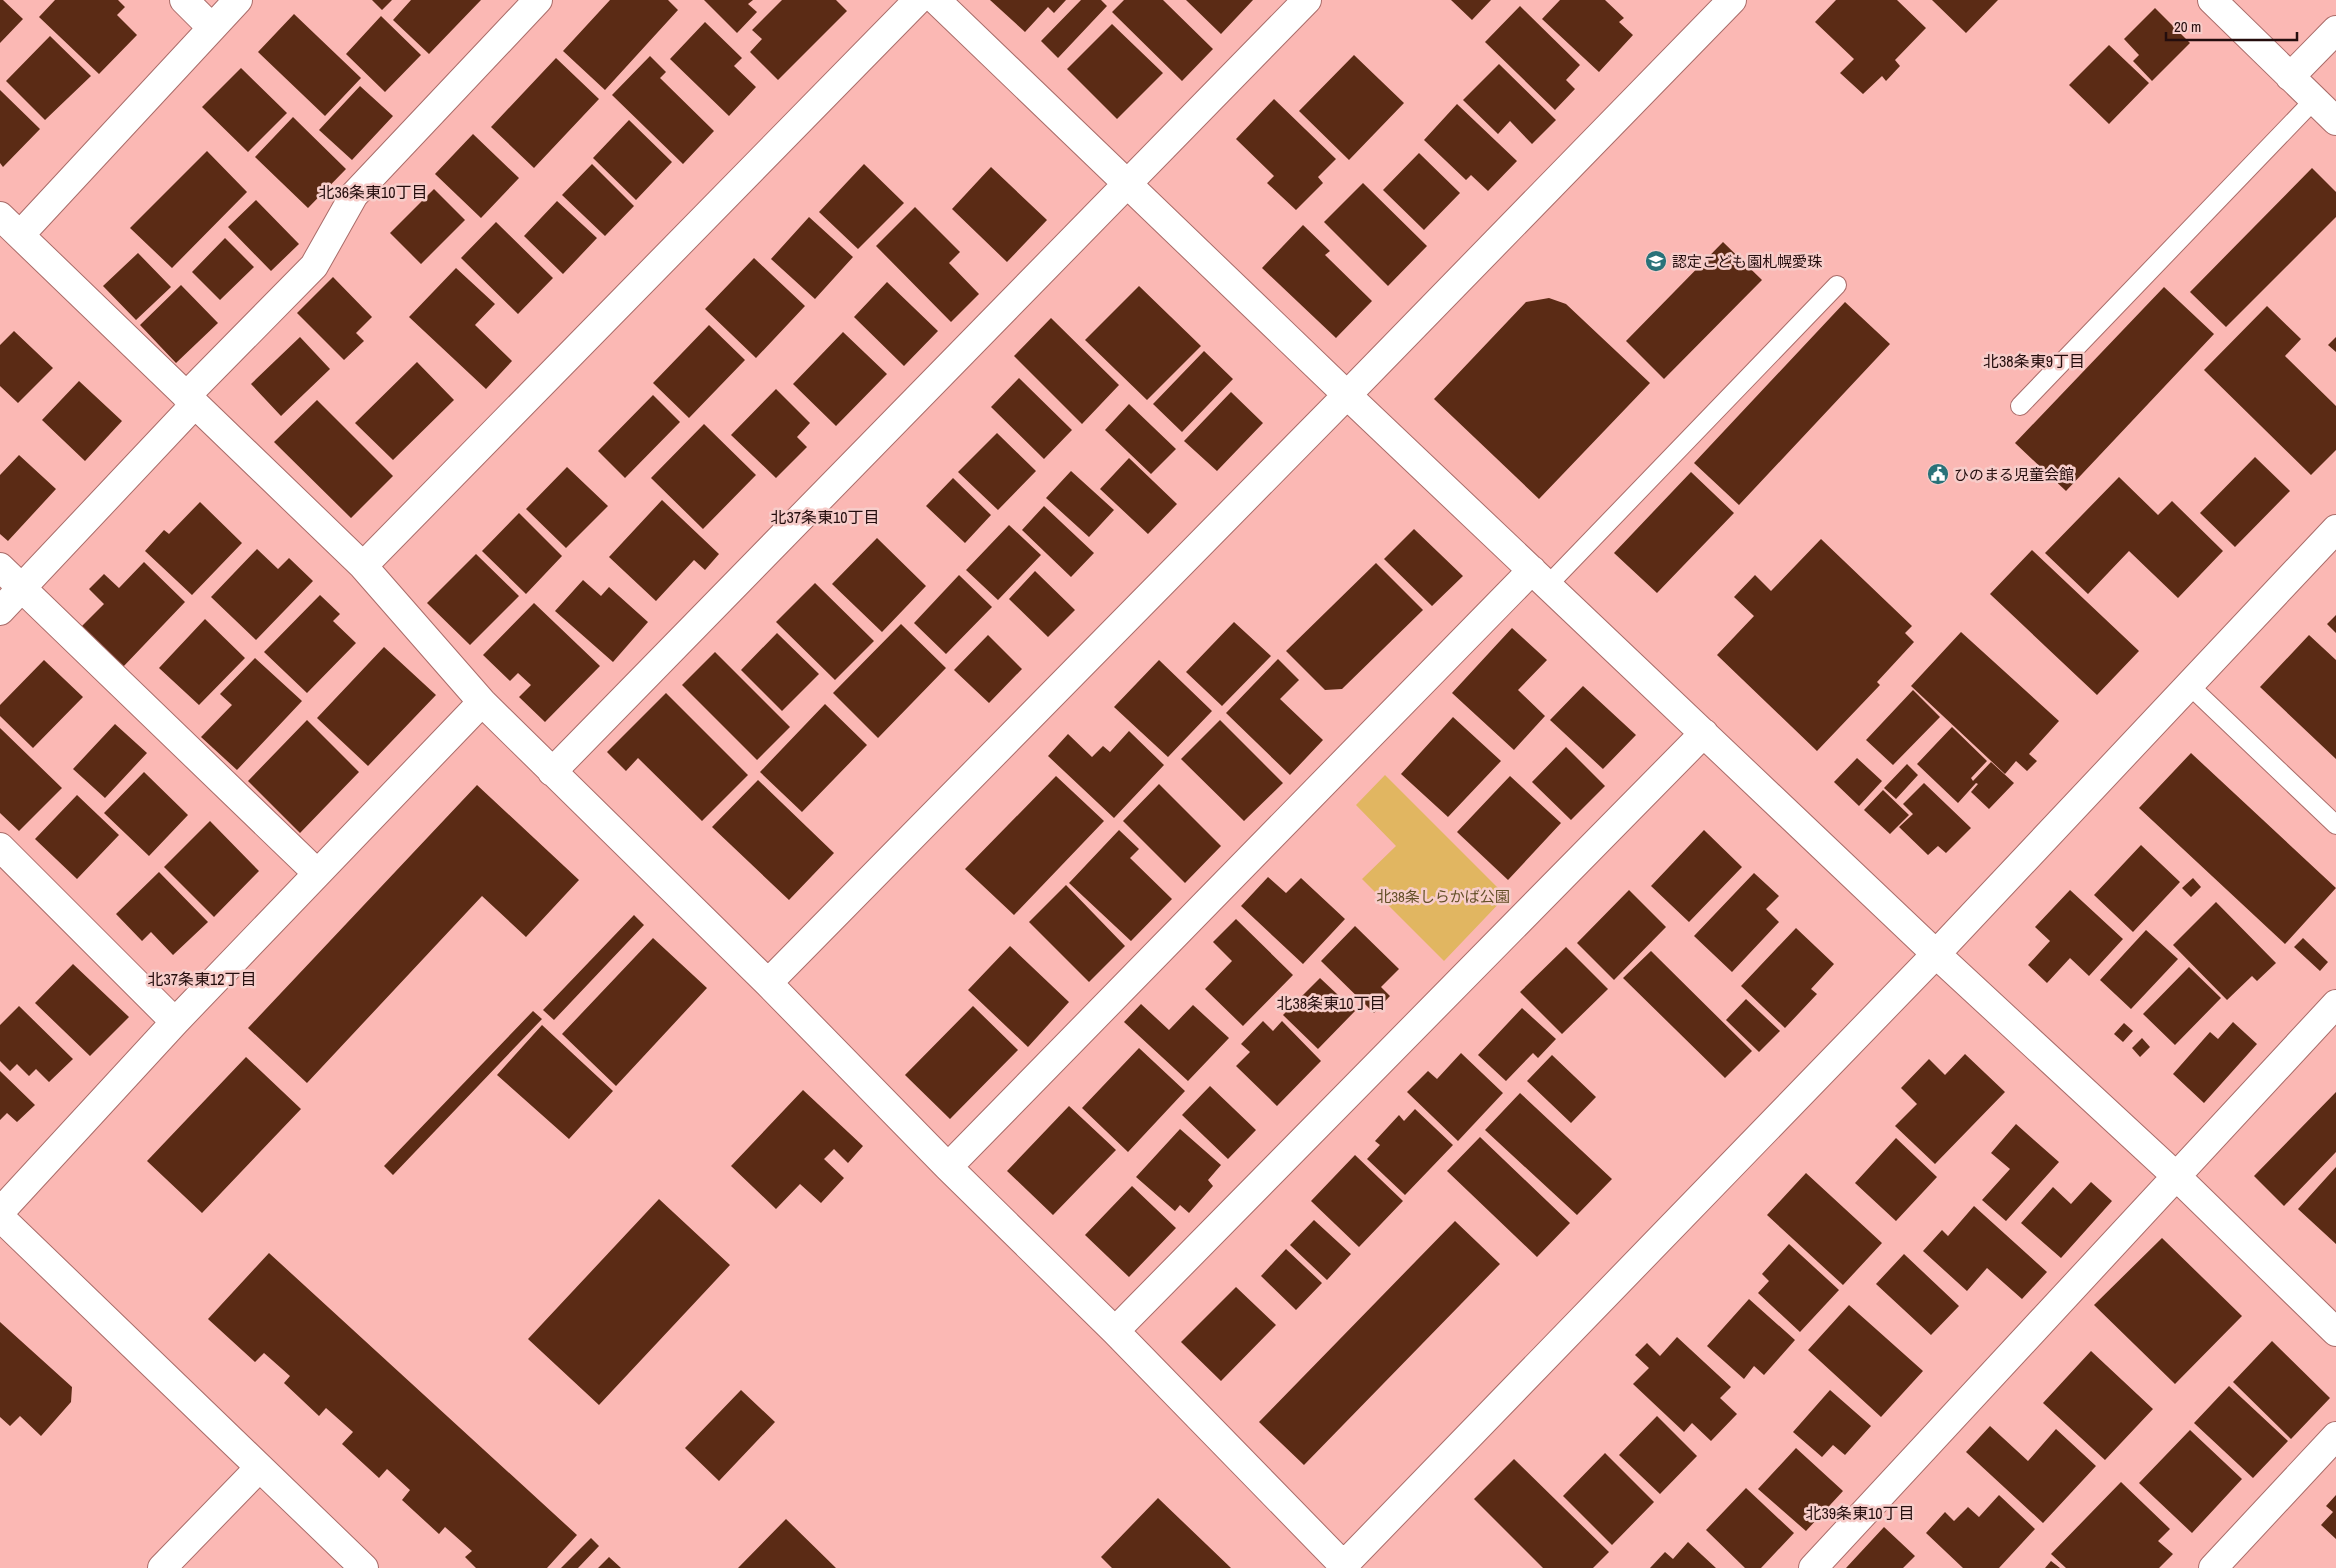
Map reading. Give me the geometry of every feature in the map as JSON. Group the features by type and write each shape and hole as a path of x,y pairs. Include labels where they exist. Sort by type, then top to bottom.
{"street":[{"path":"184,0 212,28"},
{"path":"20,235 238,0"},
{"path":"0,610 314,266 354,195 538,0"},
{"path":"363,566 918,0"},
{"path":"936,0 1347,395 1936,954 2176,1176 2336,1332"},
{"path":"552,772 1307,0"},
{"path":"768,983 1347,395 1732,0"},
{"path":"2212,0 2336,121"},
{"path":"2290,77 2336,30"},
{"path":"0,216 363,566 482,702 768,983 948,1167 1115,1331 1345,1567 1936,954 2336,529"},
{"path":"0,567 317,874"},
{"path":"948,1167 1540,577"},
{"path":"0,1212 175,1022 482,702"},
{"path":"1115,1331 1704,733"},
{"path":"0,847 175,1022"},
{"path":"1813,1568 2336,1004"},
{"path":"0,1217 364,1568"},
{"path":"2213,1568 2336,1436"},
{"path":"162,1568 259,1468"}],"lane":[{"path":"2020,406 2314,100"},
{"path":"1540,577 1837,286"},
{"path":"2188,685 2336,825"}],"green space":[{"name":"北38条しらかば公園","path":"1385,775 1506,896 1444,961 1362,879 1396,846 1356,805"}],"building":[{"path":"0,0 3,0 23,19 0,43"},
{"path":"55,0 118,0 125,7 117,15 137,35 99,74 39,17"},
{"path":"372,0 392,0 382,10"},
{"path":"411,0 481,0 429,54 393,20"},
{"path":"610,0 668,0 678,10 605,90 563,51"},
{"path":"704,0 753,0 748,4 757,12 737,33"},
{"path":"782,0 836,0 847,11 778,80 750,52 762,39 752,30"},
{"path":"990,0 1066,0 1054,13 1048,7 1025,32"},
{"path":"1081,0 1101,0 1107,6 1058,58 1041,41"},
{"path":"1124,0 1163,0 1213,49 1182,81 1112,12"},
{"path":"1186,0 1253,0 1221,34"},
{"path":"1451,0 1491,0 1472,20"},
{"path":"1560,0 1605,0 1624,18 1619,22 1633,35 1599,72 1542,19"},
{"path":"1836,0 1897,0 1926,28 1895,60 1900,66 1886,81 1882,76 1863,94 1840,73 1854,59 1815,22"},
{"path":"1932,0 1998,0 1966,33"},
{"path":"1520,6 1580,65 1566,80 1575,89 1555,110 1485,42"},
{"path":"2155,8 2190,43 2152,81 2133,61 2139,55 2124,39"},
{"path":"294,14 361,78 325,116 258,52"},
{"path":"381,16 421,55 385,92 346,54"},
{"path":"705,22 742,58 734,66 756,87 729,116 670,59"},
{"path":"1112,24 1163,73 1117,119 1067,69"},
{"path":"50,36 91,76 45,120 6,81"},
{"path":"2109,45 2149,83 2109,124 2069,85"},
{"path":"1354,55 1404,103 1349,160 1299,111"},
{"path":"650,56 666,72 660,78 714,131 683,164 612,95"},
{"path":"556,58 599,99 534,168 491,127"},
{"path":"1499,64 1556,120 1532,144 1510,121 1498,134 1463,100"},
{"path":"241,68 287,113 248,152 202,107"},
{"path":"360,86 393,116 352,160 319,130"},
{"path":"0,90 40,129 3,167 0,163"},
{"path":"1274,99 1336,159 1318,177 1323,183 1296,210 1267,183 1274,176 1236,139"},
{"path":"1457,104 1517,161 1488,191 1471,175 1466,180 1424,140"},
{"path":"293,117 346,169 308,208 255,157"},
{"path":"629,120 672,162 636,200 593,158"},
{"path":"473,134 519,178 481,218 435,174"},
{"path":"207,151 247,192 172,268 130,228"},
{"path":"1419,153 1460,193 1424,230 1383,190"},
{"path":"592,164 634,206 605,236 562,195"},
{"path":"864,164 904,203 858,249 819,212"},
{"path":"991,167 1047,220 1007,262 952,209"},
{"path":"2312,168 2336,192 2336,217 2226,327 2190,292"},
{"path":"1363,183 1427,246 1388,286 1324,222"},
{"path":"434,189 465,220 421,264 390,233"},
{"path":"256,200 299,244 271,271 228,227"},
{"path":"557,201 597,238 563,274 524,236"},
{"path":"915,207 960,252 949,263 979,294 951,322 876,246"},
{"path":"809,217 853,257 815,299 771,259"},
{"path":"496,222 553,278 518,314 461,258"},
{"path":"1303,225 1330,251 1325,255 1372,301 1336,338 1262,268"},
{"path":"225,238 254,267 220,300 192,272"},
{"path":"1723,242 1762,280 1664,379 1626,341"},
{"path":"138,253 171,287 136,320 103,286"},
{"path":"754,258 805,306 756,358 705,309"},
{"path":"456,268 495,304 475,325 512,361 486,389 409,317"},
{"path":"333,277 372,317 356,333 364,341 344,360 297,313"},
{"path":"887,282 938,331 904,366 854,317"},
{"path":"181,285 218,323 176,363 140,325"},
{"path":"1139,286 1201,346 1147,400 1085,340"},
{"path":"2164,287 2214,334 2066,491 2015,443"},
{"path":"1549,298 1566,304 1650,383 1539,499 1434,399 1526,302"},
{"path":"1845,302 1890,344 1739,505 1694,463"},
{"path":"2267,306 2301,339 2285,356 2336,406 2336,450 2311,475 2204,370"},
{"path":"1051,318 1119,385 1082,424 1014,356"},
{"path":"709,325 745,360 689,418 653,383"},
{"path":"14,331 53,368 18,403 0,386 0,345"},
{"path":"843,332 887,374 836,426 793,384"},
{"path":"300,337 330,369 281,416 251,384"},
{"path":"2336,337 2336,352 2328,345"},
{"path":"1204,351 1233,379 1182,432 1153,404"},
{"path":"417,362 454,400 393,460 355,423"},
{"path":"1019,378 1072,430 1044,459 991,407"},
{"path":"79,381 122,421 85,461 42,420"},
{"path":"776,389 810,423 797,437 807,447 776,478 731,435"},
{"path":"1231,392 1263,423 1217,471 1184,441"},
{"path":"653,395 680,422 625,478 598,451"},
{"path":"317,400 393,476 351,518 274,442"},
{"path":"1129,404 1176,449 1151,474 1105,430"},
{"path":"704,424 756,475 703,529 651,478"},
{"path":"997,433 1036,471 998,510 958,472"},
{"path":"19,455 56,489 8,541 0,534 0,475"},
{"path":"2255,457 2290,491 2235,547 2200,513"},
{"path":"1129,458 1177,504 1148,534 1100,489"},
{"path":"567,467 608,506 566,548 526,509"},
{"path":"1071,471 1114,510 1089,537 1046,498"},
{"path":"1691,472 1734,513 1657,593 1614,553"},
{"path":"2119,477 2158,515 2172,501 2223,551 2178,598 2129,551 2088,594 2045,553"},
{"path":"953,478 991,515 965,543 926,506"},
{"path":"662,500 719,554 705,570 694,560 656,601 609,557"},
{"path":"200,502 242,543 192,595 145,551 164,530 169,534"},
{"path":"1044,506 1094,553 1071,577 1022,530"},
{"path":"519,513 562,556 526,594 482,551"},
{"path":"1009,525 1041,555 998,600 966,570"},
{"path":"1414,529 1463,576 1432,606 1384,559"},
{"path":"877,538 926,586 882,632 832,584"},
{"path":"1821,539 1912,626 1905,633 1914,642 1877,682 1880,685 1817,751 1717,655 1754,616 1734,597 1755,575 1771,591"},
{"path":"257,549 278,569 289,558 313,581 256,640 211,597"},
{"path":"2032,550 2139,651 2097,695 1990,594"},
{"path":"476,554 519,596 470,645 427,603"},
{"path":"144,562 185,602 122,668 80,628 104,604 89,589 104,574 119,588"},
{"path":"1376,563 1423,610 1342,689 1325,690 1286,651"},
{"path":"1035,571 1075,610 1048,637 1009,599"},
{"path":"959,575 992,607 946,654 914,623"},
{"path":"583,580 601,596 609,587 648,622 613,662 555,611"},
{"path":"815,583 874,641 835,680 776,622"},
{"path":"320,595 340,614 333,621 356,643 307,693 264,652"},
{"path":"534,603 600,666 545,722 519,697 531,685 518,673 510,681 483,655"},
{"path":"2336,615 2336,633 2327,624"},
{"path":"205,619 245,658 199,705 159,668"},
{"path":"1234,622 1271,656 1222,706 1186,672"},
{"path":"901,624 946,668 878,738 833,693"},
{"path":"1512,628 1547,660 1518,690 1545,716 1514,750 1452,693"},
{"path":"1961,632 2059,721 2029,754 2037,761 2027,771 2016,761 2005,774 1911,686"},
{"path":"777,633 819,674 782,711 741,670"},
{"path":"988,635 1022,669 989,703 954,670"},
{"path":"2309,635 2336,660 2336,759 2260,687"},
{"path":"384,647 436,695 368,766 317,718"},
{"path":"715,652 790,727 757,760 682,685"},
{"path":"255,658 302,701 237,770 201,737 232,705 220,694"},
{"path":"1278,659 1299,680 1280,699 1323,740 1290,775 1226,713"},
{"path":"44,660 83,697 33,748 0,716 0,705"},
{"path":"1159,660 1212,711 1168,757 1114,707"},
{"path":"1583,686 1636,735 1603,769 1550,720"},
{"path":"1913,690 1940,717 1893,765 1866,740"},
{"path":"666,693 748,775 702,821 638,758 626,771 607,752"},
{"path":"825,704 867,745 802,812 760,772"},
{"path":"1453,717 1501,761 1448,817 1401,774"},
{"path":"307,720 359,772 300,833 248,781"},
{"path":"1220,720 1283,783 1244,821 1181,759"},
{"path":"115,724 147,753 105,798 73,769"},
{"path":"1952,727 1987,761 1971,778 1973,781 1991,762 2014,783 1989,809 1971,792 1978,784 1976,783 1958,803 1917,764"},
{"path":"0,728 62,788 19,831 0,813"},
{"path":"1129,731 1164,765 1114,818 1048,756 1068,734 1092,757 1103,746 1110,752"},
{"path":"1566,747 1605,786 1571,820 1532,782"},
{"path":"2191,753 2336,888 2285,944 2139,808"},
{"path":"1857,758 1882,781 1859,806 1834,782"},
{"path":"1907,764 1918,775 1896,799 1884,788"},
{"path":"144,772 188,815 149,856 104,813"},
{"path":"1056,776 1104,821 1014,915 965,869"},
{"path":"1510,776 1561,823 1508,880 1457,832"},
{"path":"758,780 834,853 789,900 712,827"},
{"path":"1924,783 1971,828 1946,853 1938,846 1928,855 1899,827 1913,814 1903,804"},
{"path":"1159,784 1221,846 1185,883 1123,821"},
{"path":"477,785 579,880 526,937 482,896 307,1083 248,1028"},
{"path":"1883,790 1909,815 1890,834 1864,810"},
{"path":"77,795 119,835 77,879 35,839"},
{"path":"210,821 259,871 214,917 164,867"},
{"path":"1119,830 1139,849 1130,858 1172,899 1131,941 1069,883"},
{"path":"1704,830 1742,867 1689,922 1651,886"},
{"path":"2141,845 2180,882 2133,932 2094,895"},
{"path":"159,872 208,922 173,955 151,932 142,941 116,914"},
{"path":"1754,873 1779,896 1766,909 1779,922 1732,972 1694,936"},
{"path":"1268,877 1286,893 1301,878 1345,919 1303,964 1241,906"},
{"path":"2193,878 2201,887 2191,897 2182,888"},
{"path":"1066,885 1125,946 1089,982 1029,922"},
{"path":"1629,890 1666,927 1614,980 1577,943"},
{"path":"2070,890 2123,939 2089,976 2070,958 2047,983 2028,965 2050,941 2035,927"},
{"path":"2216,902 2276,963 2257,981 2252,976 2227,1000 2173,945"},
{"path":"634,915 644,925 554,1020 543,1010"},
{"path":"1236,919 1293,975 1243,1026 1205,989 1232,961 1213,942"},
{"path":"1355,926 1399,969 1381,987 1390,996 1374,1013 1321,961"},
{"path":"1796,928 1834,964 1811,989 1817,994 1785,1028 1741,986"},
{"path":"2146,930 2178,959 2131,1009 2100,980"},
{"path":"653,938 707,988 616,1086 562,1034"},
{"path":"2303,938 2328,962 2320,971 2294,947"},
{"path":"1010,946 1069,1002 1028,1047 968,990"},
{"path":"1566,947 1608,989 1562,1034 1520,992"},
{"path":"1651,951 1752,1051 1725,1078 1623,978"},
{"path":"73,964 129,1017 90,1056 35,1003"},
{"path":"2189,967 2221,998 2175,1045 2143,1014"},
{"path":"1320,978 1355,1011 1318,1049 1283,1015"},
{"path":"1746,999 1780,1031 1759,1052 1726,1020"},
{"path":"1141,1004 1169,1030 1193,1005 1229,1038 1188,1081 1124,1022"},
{"path":"19,1006 73,1059 49,1082 36,1069 29,1076 17,1064 10,1071 0,1061 0,1025"},
{"path":"973,1006 1018,1050 950,1119 905,1075"},
{"path":"1522,1008 1556,1039 1538,1058 1533,1053 1506,1081 1478,1055"},
{"path":"533,1011 542,1019 393,1175 384,1166"},
{"path":"1263,1021 1273,1031 1282,1021 1321,1061 1277,1106 1236,1066 1250,1052 1241,1044"},
{"path":"2233,1022 2257,1044 2204,1103 2173,1074 2210,1032 2218,1039"},
{"path":"2124,1023 2133,1031 2123,1042 2114,1034"},
{"path":"542,1025 613,1091 569,1139 497,1075"},
{"path":"2142,1038 2150,1047 2140,1057 2132,1048"},
{"path":"1139,1048 1185,1091 1128,1152 1082,1108"},
{"path":"1461,1053 1503,1093 1458,1141 1407,1092 1428,1071 1437,1079"},
{"path":"1965,1054 2005,1092 1935,1164 1895,1126 1917,1104 1901,1088 1929,1059 1945,1075"},
{"path":"1552,1055 1596,1097 1571,1123 1527,1081"},
{"path":"246,1057 301,1109 202,1213 147,1161"},
{"path":"0,1071 35,1105 17,1122 7,1113 0,1120"},
{"path":"1210,1086 1256,1130 1228,1159 1182,1115"},
{"path":"803,1090 863,1146 848,1163 834,1149 824,1159 844,1178 821,1203 800,1184 776,1209 731,1166"},
{"path":"2336,1092 2336,1152 2284,1206 2254,1176"},
{"path":"1520,1093 1612,1179 1577,1215 1485,1130"},
{"path":"1069,1106 1116,1150 1053,1215 1007,1171"},
{"path":"1415,1109 1453,1145 1405,1195 1367,1159 1380,1145 1375,1141 1399,1115 1404,1121"},
{"path":"2016,1124 2059,1162 2006,1221 1982,1200 2010,1169 1991,1153"},
{"path":"1180,1129 1221,1165 1208,1180 1213,1186 1189,1213 1180,1205 1175,1211 1136,1177"},
{"path":"1480,1137 1570,1223 1537,1257 1447,1171"},
{"path":"1896,1138 1937,1177 1896,1221 1855,1183"},
{"path":"1355,1155 1403,1201 1359,1247 1311,1201"},
{"path":"2336,1167 2336,1244 2298,1209"},
{"path":"1806,1173 1882,1243 1843,1285 1767,1215"},
{"path":"2091,1182 2112,1201 2061,1258 2021,1223 2053,1187 2071,1204"},
{"path":"1132,1186 1176,1228 1129,1277 1085,1235"},
{"path":"659,1199 730,1265 599,1405 528,1339"},
{"path":"1974,1206 2047,1272 2022,1299 1987,1268 1967,1291 1923,1251 1942,1230 1948,1236"},
{"path":"1314,1220 1351,1254 1327,1280 1290,1245"},
{"path":"1455,1221 1500,1264 1304,1465 1259,1422"},
{"path":"2162,1238 2242,1316 2175,1384 2094,1305"},
{"path":"1789,1244 1839,1290 1800,1332 1758,1293 1769,1281 1762,1274"},
{"path":"1286,1249 1322,1283 1296,1310 1261,1276"},
{"path":"269,1253 577,1535 547,1568 476,1568 465,1557 472,1551 445,1527 439,1534 402,1500 410,1490 387,1469 379,1478 342,1444 353,1432 326,1408 319,1416 284,1383 290,1376 264,1353 255,1362 208,1319"},
{"path":"1904,1254 1959,1306 1931,1335 1876,1284"},
{"path":"1236,1287 1276,1325 1221,1381 1181,1342"},
{"path":"1749,1299 1795,1340 1764,1375 1754,1366 1744,1379 1707,1346"},
{"path":"1849,1305 1923,1371 1881,1417 1808,1350"},
{"path":"0,1322 72,1387 71,1402 41,1436 20,1416 10,1426 0,1417"},
{"path":"1677,1337 1731,1387 1720,1398 1737,1414 1711,1441 1692,1423 1684,1432 1633,1384 1649,1368 1635,1355 1647,1343 1660,1356"},
{"path":"2272,1341 2330,1398 2291,1439 2233,1382"},
{"path":"2091,1351 2153,1409 2105,1460 2043,1403"},
{"path":"2229,1386 2288,1441 2253,1478 2194,1423"},
{"path":"741,1390 775,1422 719,1481 685,1448"},
{"path":"1830,1390 1871,1426 1845,1455 1833,1445 1822,1457 1793,1432"},
{"path":"1657,1416 1697,1456 1660,1494 1619,1455"},
{"path":"1990,1426 2028,1461 2056,1429 2096,1466 2043,1523 1966,1452"},
{"path":"2190,1430 2242,1479 2192,1533 2139,1483"},
{"path":"1796,1448 1843,1491 1806,1531 1758,1489"},
{"path":"1605,1453 1654,1502 1612,1545 1563,1496"},
{"path":"1514,1459 1609,1552 1593,1568 1543,1568 1474,1499"},
{"path":"2121,1482 2170,1529 2158,1541 2173,1554 2159,1568 2066,1568 2051,1554"},
{"path":"1746,1488 1794,1533 1761,1568 1745,1568 1706,1530"},
{"path":"1999,1495 2035,1529 1999,1568 1963,1568 1926,1533 1945,1512 1954,1521 1968,1507 1979,1517"},
{"path":"2336,1495 2336,1539 2321,1525 2333,1512 2326,1506"},
{"path":"1158,1498 1231,1568 1112,1568 1101,1557"},
{"path":"786,1519 836,1568 738,1568"},
{"path":"1884,1527 1915,1556 1903,1568 1846,1568"},
{"path":"591,1538 599,1546 578,1568 561,1568"},
{"path":"1688,1542 1716,1568 1650,1568 1665,1552 1673,1559"},
{"path":"609,1557 621,1568 598,1568"},
{"path":"2051,1561 2060,1568 2045,1568"}],"place":[{"name":"認定こども園札幌愛珠","path":"1656,261"},
{"name":"ひのまる児童会館","path":"1938,474"}],"district":[{"name":"北36条東10丁目","path":"373,192"},
{"name":"北38条東9丁目","path":"2034,361"},
{"name":"北37条東10丁目","path":"825,517"},
{"name":"北37条東12丁目","path":"202,979"},
{"name":"北38条東10丁目","path":"1331,1003"},
{"name":"北39条東10丁目","path":"1860,1513"}]}
